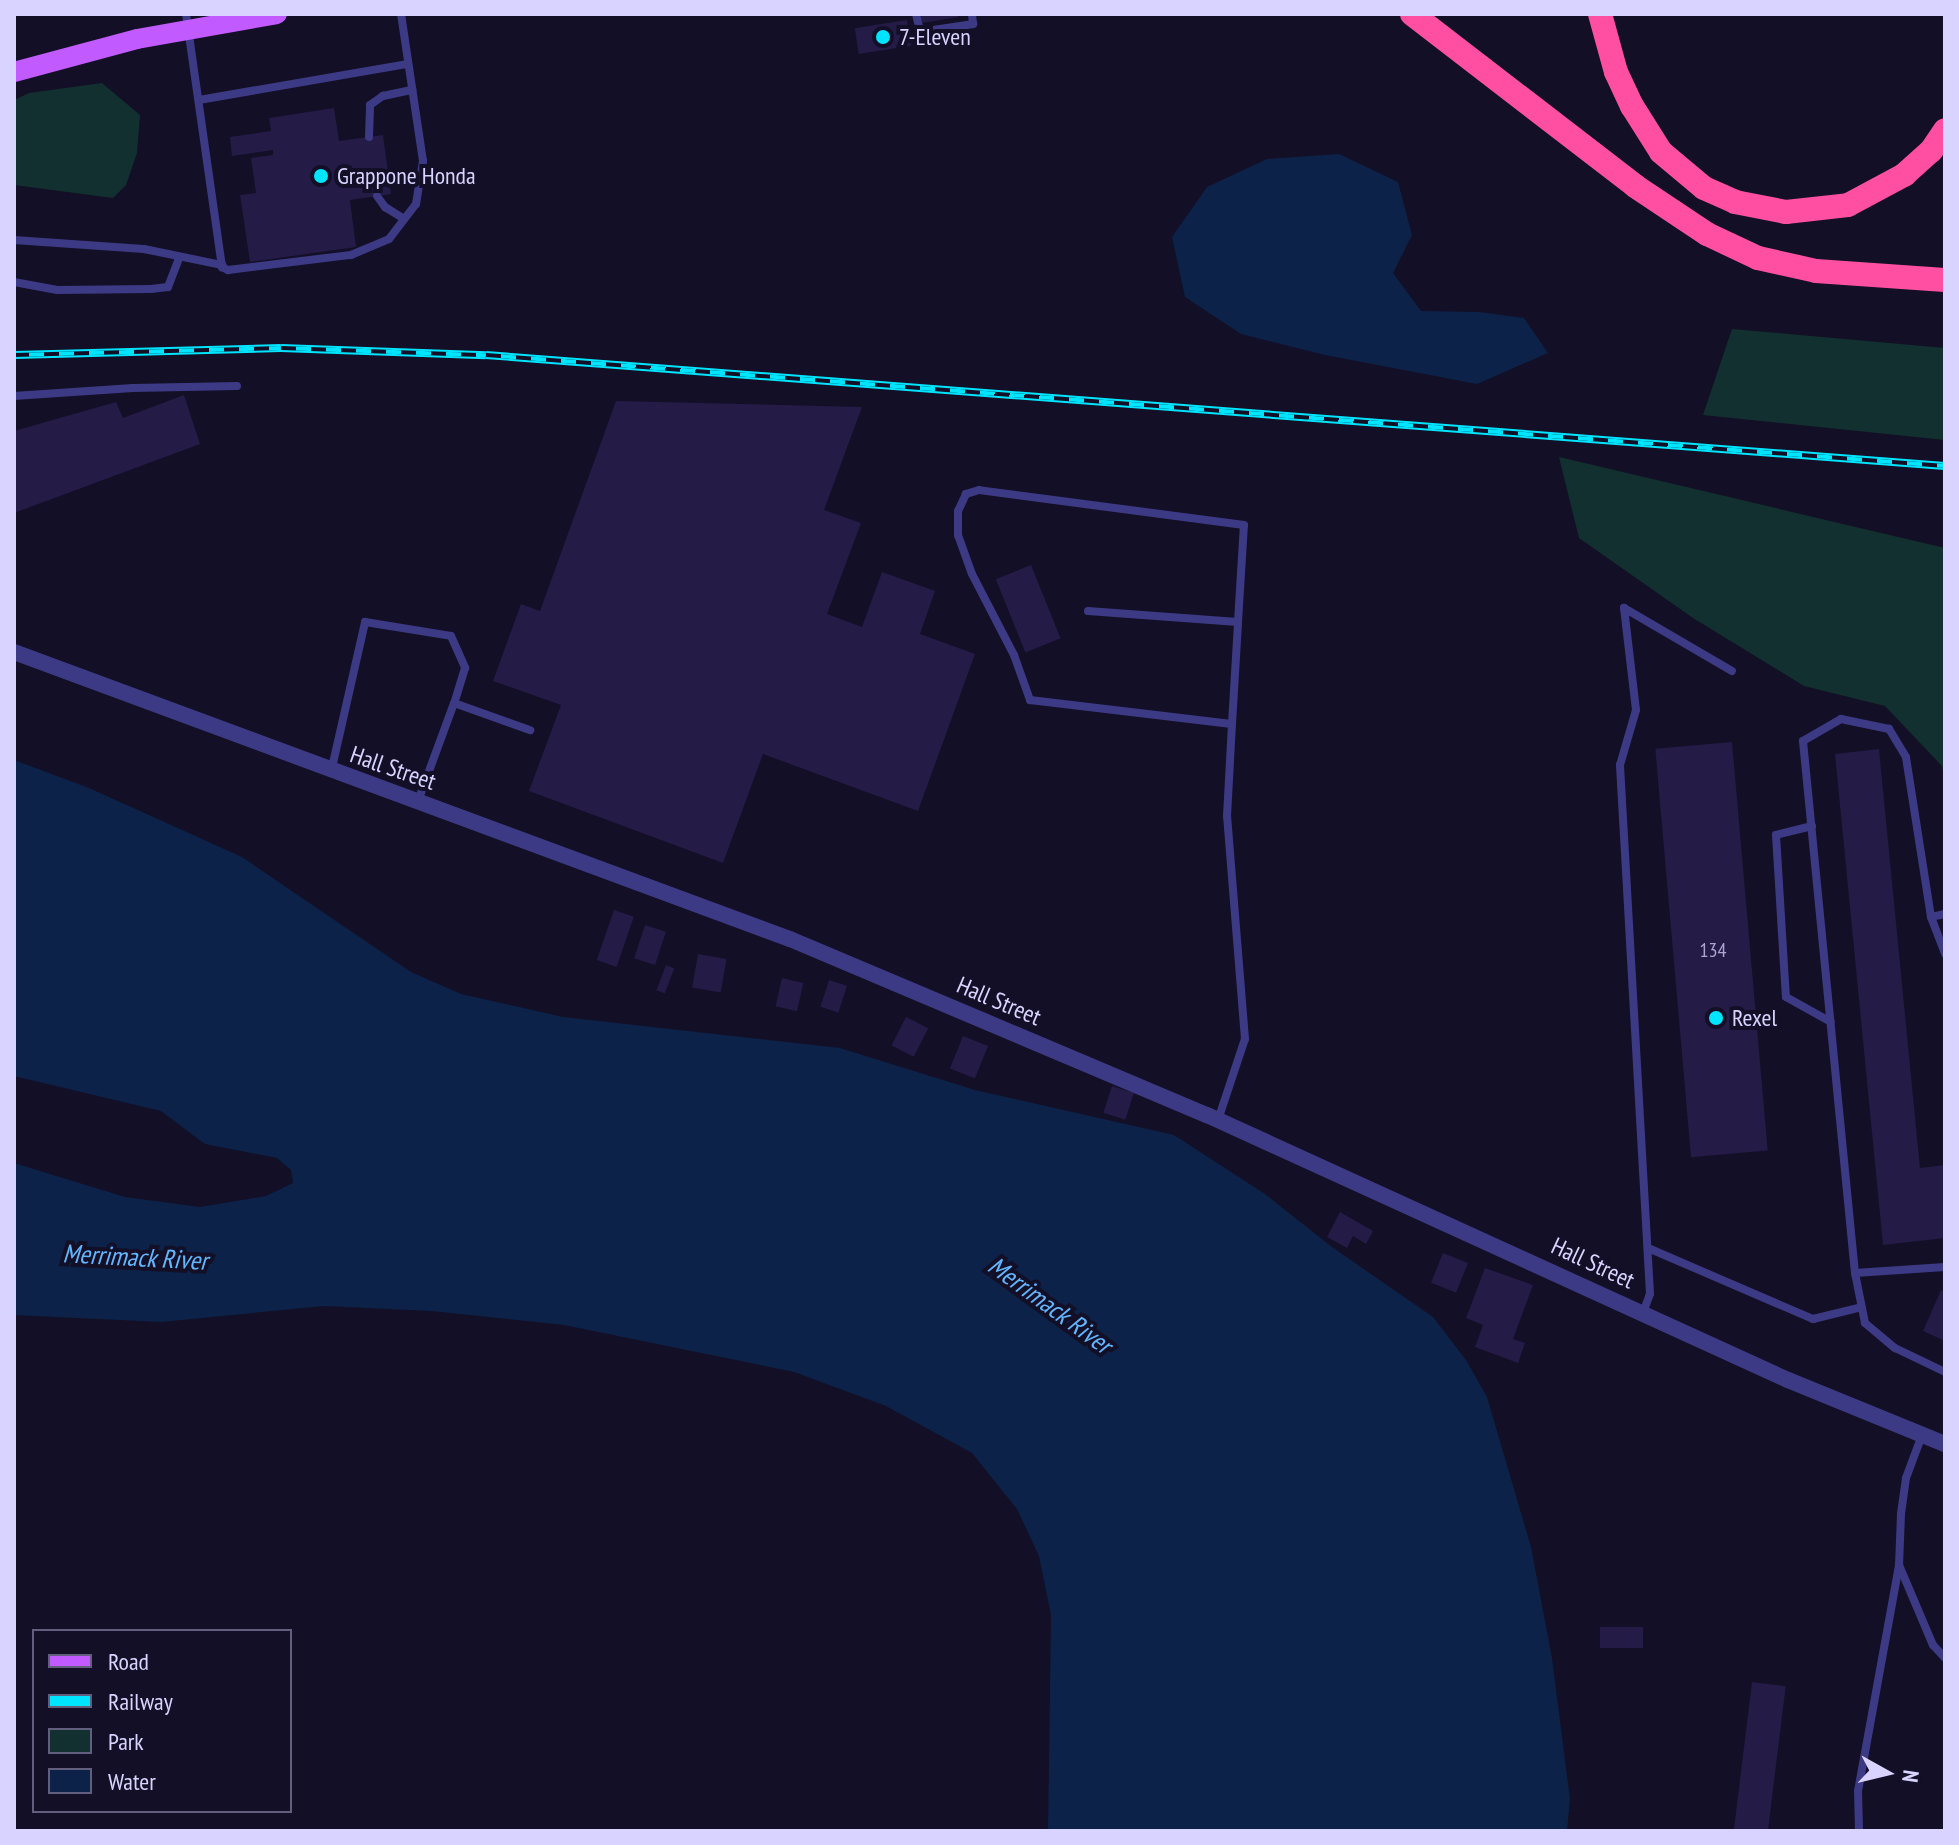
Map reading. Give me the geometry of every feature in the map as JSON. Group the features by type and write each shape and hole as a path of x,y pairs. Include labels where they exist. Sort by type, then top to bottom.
{"highway":[{"path":"1600,14 1616,72 1632,106 1661,152 1704,188 1735,202 1786,212 1819,212 1848,205 1904,175 1931,151 1945,130"},
{"path":"1416,17 1635,186 1707,234 1758,258 1816,271 1945,280"}],"main road":[{"path":"14,72 137,39 187,22 277,14"}],"street":[{"name":"Hall Street","path":"14,652 331,772 418,801 790,939 1218,1120 1788,1380 1945,1444"}],"lane":[{"path":"14,240 144,249 179,259 222,265 228,270 351,255 389,239 416,204 423,161 401,14"},
{"path":"916,14 920,32 973,24 972,14"},
{"path":"187,22 222,265"},
{"path":"199,100 408,64"},
{"path":"369,137 370,105 383,96 412,90"},
{"path":"377,196 385,207 404,219"},
{"path":"14,282 57,290 168,287 179,259"},
{"path":"14,396 237,386"},
{"path":"1218,1120 1245,1039 1227,816 1244,525 979,490 966,494 958,511 958,535 972,574 1014,655 1030,700 1232,724"},
{"path":"1643,1313 1650,1294 1620,765 1636,710 1624,608 1732,671"},
{"path":"1088,611 1238,622"},
{"path":"331,772 365,622 451,636 465,668 418,801"},
{"path":"454,703 530,730"},
{"path":"1945,954 1931,917 1906,757 1889,729 1841,719 1803,741 1855,1273 1865,1323 1895,1348 1945,1372"},
{"path":"1812,826 1776,835 1786,997 1831,1022"},
{"path":"1931,917 1945,914"},
{"path":"1648,1248 1813,1319 1862,1307"},
{"path":"1855,1273 1945,1267"},
{"path":"1859,1831 1858,1791 1899,1565 1906,1478 1922,1434"},
{"path":"1899,1565 1933,1645 1945,1658"}],"green space":[{"path":"102,83 140,115 137,153 126,185 113,198 14,185 14,100 29,93"},
{"path":"1732,329 1945,348 1945,440 1703,415"},
{"path":"1559,457 1945,548 1945,784 1942,766 1885,706 1804,686 1693,618 1579,538"}],"water":[{"path":"1339,154 1398,182 1412,235 1393,273 1421,311 1479,312 1524,318 1548,353 1477,384 1325,355 1241,334 1185,297 1172,237 1207,187 1267,159"},
{"name":"Merrimack River","path":"14,760 89,788 242,857 411,972 461,994 563,1017 840,1048 975,1090 1174,1135 1265,1194 1332,1247 1433,1317 1466,1360 1487,1397 1531,1547 1552,1658 1570,1799 1567,1831 1048,1831 1051,1615 1039,1556 1017,1509 972,1453 886,1406 794,1372 564,1325 431,1311 324,1306 161,1322 14,1315 14,1163 125,1197 200,1207 266,1196 293,1183 291,1170 277,1158 205,1144 161,1111 14,1076"}],"building":[{"name":"7-Eleven","path":"920,14 957,14 958,17 922,23"},
{"name":"7-Eleven","path":"907,20 911,46 859,54 855,28"},
{"name":"Grappone Honda","path":"334,108 339,141 383,135 391,194 350,200 356,247 250,262 240,195 256,193 251,158 273,155 273,150 232,156 230,137 271,131 269,118"},
{"path":"184,395 200,444 14,513 14,431 116,402 123,418"},
{"path":"616,401 862,407 824,510 861,523 827,614 862,627 882,572 935,591 920,634 975,654 918,811 763,754 723,863 529,791 561,705 493,681 521,604 540,611"},
{"path":"1031,565 1061,638 1025,652 996,579"},
{"path":"1732,742 1768,1150 1691,1157 1655,749"},
{"path":"1879,749 1920,1168 1945,1165 1945,1238 1883,1245 1835,754"},
{"path":"614,910 634,917 617,967 597,960"},
{"path":"645,925 666,932 655,965 634,958"},
{"path":"698,954 727,959 721,993 692,987"},
{"path":"666,965 674,968 665,993 656,990"},
{"path":"782,978 803,983 797,1011 775,1006"},
{"path":"829,980 847,986 838,1013 820,1007"},
{"path":"906,1017 928,1028 914,1057 891,1046"},
{"path":"963,1036 988,1046 975,1079 950,1068"},
{"path":"1112,1086 1134,1093 1125,1120 1103,1113"},
{"path":"1340,1212 1373,1231 1366,1244 1353,1236 1347,1248 1327,1237"},
{"path":"1443,1253 1468,1263 1456,1293 1431,1283"},
{"path":"1485,1268 1533,1285 1513,1339 1525,1343 1518,1363 1475,1347 1483,1325 1466,1318"},
{"path":"1941,1290 1945,1292 1945,1341 1923,1331"},
{"path":"1600,1627 1643,1627 1643,1648 1600,1648"},
{"path":"1752,1682 1786,1686 1768,1831 1734,1831"}],"railway":[{"path":"14,355 281,348 486,355 1945,466"}],"place":[{"name":"7-Eleven","path":"883,37"},
{"name":"Grappone Honda","path":"321,176"},
{"name":"Rexel","path":"1716,1018"}]}
